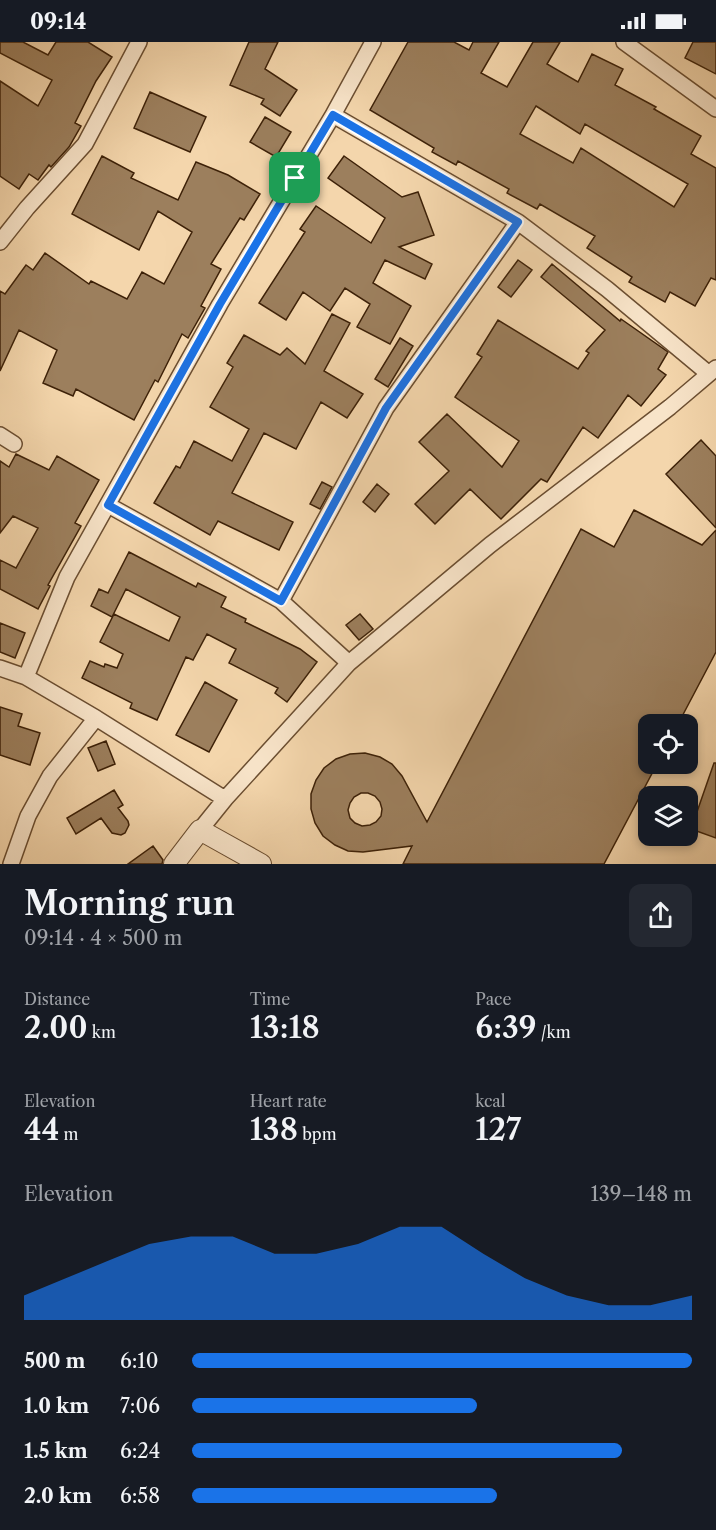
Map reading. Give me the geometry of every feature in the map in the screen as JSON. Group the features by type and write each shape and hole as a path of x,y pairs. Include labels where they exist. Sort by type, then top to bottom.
{"street":[{"path":"0,242 27,208 85,144 139,42"},
{"path":"26,677 67,577 220,304 333,115 373,42"},
{"path":"624,42 716,109"},
{"path":"174,864 225,799 349,663 490,544 661,414 713,371 518,222 333,115"},
{"path":"281,601 386,408 518,222"},
{"path":"0,435 14,444"},
{"path":"108,505 281,601 349,663"},
{"path":"0,668 26,677 225,799"},
{"path":"11,864 28,816 50,776 96,718"},
{"path":"200,830 261,864"}],"building":[{"path":"0,42 23,42 48,55 56,42 88,42 112,57 96,81 75,123 81,126 69,147 51,167 49,165 38,180 29,174 19,189 0,176 0,81 38,106 52,80 0,53"},
{"path":"249,42 278,42 265,69 297,90 280,116 261,104 264,99 230,85"},
{"path":"408,42 454,42 469,50 473,42 499,42 481,73 507,87 533,42 560,42 547,64 578,82 592,54 623,69 615,85 656,107 654,109 701,136 691,154 716,168 716,280 711,278 695,306 670,292 665,302 629,282 632,277 587,248 595,236 540,204 537,209 507,193 509,189 458,161 456,165 432,152 434,148 370,110","holes":["536,106 580,134 585,124 688,184 674,207 581,148 573,163 520,134"]},
{"path":"693,42 716,42 716,74 685,58"},
{"path":"150,92 206,117 190,152 134,128"},
{"path":"265,117 291,132 276,157 250,142"},
{"path":"102,156 134,173 131,178 178,200 196,162 228,175 260,194 244,220 240,218 211,264 221,269 201,306 205,308 188,338 182,334 158,382 155,380 134,420 76,389 73,396 43,383 57,350 19,330 0,371 0,291 5,294 26,265 33,270 45,253 89,284 91,281 127,299 142,272 164,284 192,232 158,211 139,250 72,214"},
{"path":"344,156 402,197 418,192 434,235 399,247 432,264 425,279 385,260 373,283 411,306 390,344 357,327 370,304 345,288 330,311 303,292 286,320 259,303 305,232 300,229 316,206 371,243 385,218 328,178"},
{"path":"518,260 532,270 511,297 498,287"},
{"path":"552,264 620,321 621,319 668,352 658,369 666,375 641,406 628,395 598,438 583,427 547,482 541,479 501,519 470,489 435,524 415,504 449,471 419,442 447,414 502,467 519,441 455,397 482,357 477,354 498,320 578,369 589,353 586,351 605,330 541,277"},
{"path":"332,314 350,323 324,371 363,394 347,418 321,402 296,449 264,433 232,493 293,522 279,550 218,521 210,535 154,503 176,466 180,468 194,441 232,461 249,429 210,407 233,367 227,363 244,335 280,355 287,348 305,364"},
{"path":"400,338 413,346 388,387 375,379"},
{"path":"701,440 716,456 716,528 666,474"},
{"path":"16,454 49,470 57,456 99,480 75,523 81,526 48,585 50,586 38,609 0,589 0,560 16,568 38,528 13,516 0,533 0,461 9,467"},
{"path":"322,482 332,487 320,509 310,504"},
{"path":"377,484 389,494 375,512 363,502"},
{"path":"634,510 702,545 716,530 716,652 683,714 638,714 638,774 652,774 645,786 638,786 638,800 604,864 403,864 412,846 363,852 348,851 323,836 315,823 311,809 311,794 324,768 336,759 350,754 365,753 380,757 392,764 402,776 427,822 581,529 614,547","holes":["361,793 375,796 380,802 381,816 370,825 362,826 355,823 350,818 348,810 354,797"]},
{"path":"129,552 196,587 198,583 226,597 221,607 246,619 245,622 300,649 317,662 287,702 275,693 278,688 229,663 236,649 207,634 193,660 186,657 157,720 130,708 132,703 82,678 90,661 104,667 105,664 117,668 123,654 100,642 114,614 169,641 180,617 126,589 112,617 91,606 99,589 108,593"},
{"path":"360,614 373,629 359,640 346,625"},
{"path":"0,623 25,633 15,658 0,652"},
{"path":"205,682 237,700 209,752 176,735"},
{"path":"0,707 22,714 18,726 40,733 30,765 0,755"},
{"path":"106,741 115,764 98,771 88,748"},
{"path":"714,763 716,763 716,838 698,832 698,809"},
{"path":"114,790 123,805 118,808 128,821 129,825 125,833 121,835 112,833 101,818 76,834 67,818"},
{"path":"153,846 163,860 162,864 128,864"}],"route":[{"path":"333,115 518,222 386,408 281,601 108,505 220,304 295,178 333,115"}]}
